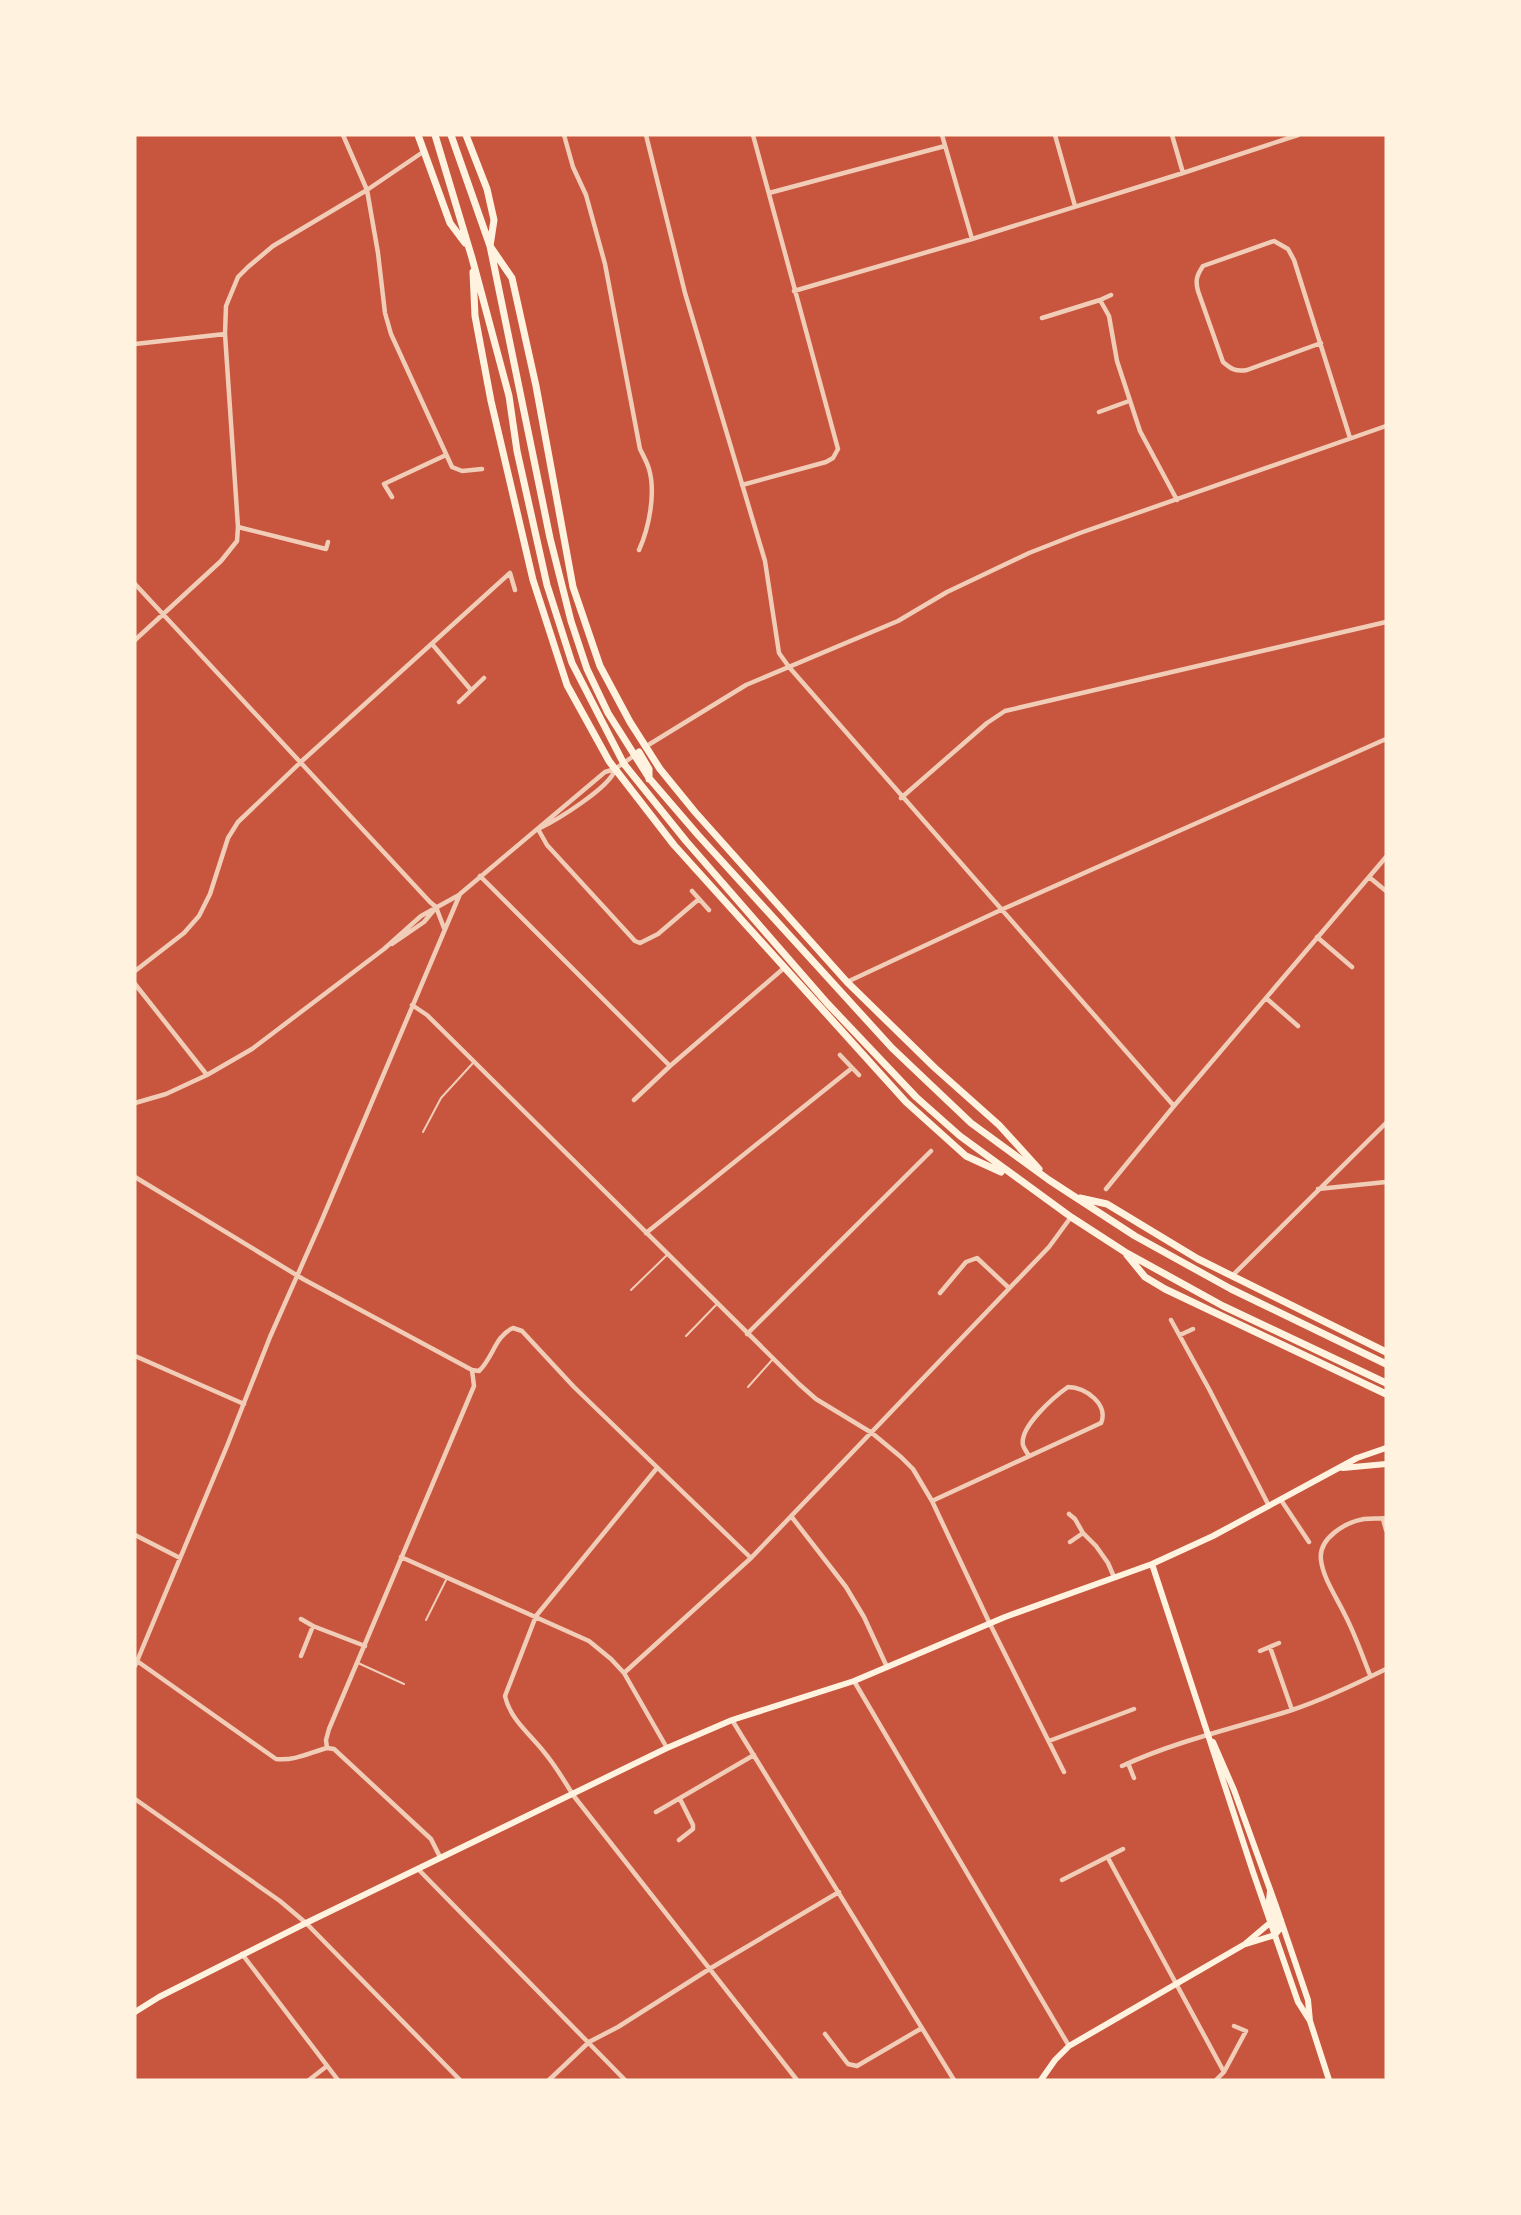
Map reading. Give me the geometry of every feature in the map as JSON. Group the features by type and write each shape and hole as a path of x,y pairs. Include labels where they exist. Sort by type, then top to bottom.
{"highway":[{"path":"418,135 450,223 471,253 475,316 491,401 533,580 567,685 649,814 674,845 906,1101 966,1156 1015,1178"},
{"path":"435,135 471,253 509,396 517,451 547,585 572,663 624,764 827,1003 916,1097 960,1136 1015,1178 1125,1252 1223,1306 1386,1383"},
{"path":"451,135 490,246 559,580 571,621 587,669 608,713 649,778 892,1048 971,1123 1048,1180 1135,1236 1220,1283 1386,1364"},
{"path":"469,136 487,189 494,220 490,246 512,278 536,386 573,587 600,666 642,749 649,769 649,814"},
{"path":"600,666 599,721 618,767"},
{"path":"642,749 847,982 935,1069 999,1125 1048,1180"},
{"path":"1073,1196 1107,1204 1231,1276 1386,1352"},
{"path":"1125,1252 1145,1278 1165,1289 1386,1394"}],"main road":[{"path":"135,2012 242,1954 667,1748 732,1720 854,1681 990,1623 1152,1564 1270,1507 1357,1458 1386,1448"},
{"path":"1338,1468 1386,1464"},
{"path":"1152,1564 1209,1734 1234,1790 1270,1890 1269,1900 1276,1921 1275,1935 1298,2002 1310,2021"},
{"path":"1209,1734 1212,1749 1276,1921 1308,2000 1310,2021 1329,2080"},
{"path":"1041,2080 1069,2046 1176,1986 1245,1944 1276,1921"},
{"path":"1245,1944 1275,1935"}],"street":[{"path":"343,135 367,190 387,325 452,467 462,471 482,469"},
{"path":"564,135 573,167 586,195 605,264 640,449 649,468 652,486 649,514 639,550"},
{"path":"646,135 685,293 765,561 779,653 901,798 1003,909 1174,1106"},
{"path":"742,485 826,462 833,458 838,449 753,135"},
{"path":"942,135 972,239"},
{"path":"1055,135 1075,206"},
{"path":"1172,135 1183,173"},
{"path":"794,290 972,239 1294,136"},
{"path":"769,193 945,146"},
{"path":"135,640 221,561 237,541 225,334 226,306 238,277 273,246 367,190 423,152"},
{"path":"1321,343 1247,370 1231,369 1223,362 1198,291 1195,281 1198,274 1203,266 1273,241 1288,249 1294,260 1321,343 1350,438"},
{"path":"1042,318 1111,295"},
{"path":"1100,300 1109,316 1117,361 1140,431 1177,500"},
{"path":"135,344 225,334"},
{"path":"1099,412 1129,401"},
{"path":"135,1103 166,1094 207,1075 252,1049 384,949 406,936 424,922 436,907 460,894 604,772 618,767 642,749 746,685 898,621 947,592 1029,553 1386,426"},
{"path":"392,497 384,484 446,455"},
{"path":"238,527 326,549 328,542"},
{"path":"135,971 184,933 199,916 210,894 228,838 238,822 510,573 515,590"},
{"path":"135,584 299,764 436,907 444,929"},
{"path":"901,798 987,723 1005,711 1386,622"},
{"path":"432,644 471,690"},
{"path":"459,702 484,678"},
{"path":"847,982 1003,909 1386,739"},
{"path":"538,829 558,820 613,776 618,767"},
{"path":"538,829 547,845 635,941 646,941 699,899"},
{"path":"1106,1189 1386,857"},
{"path":"480,876 670,1066"},
{"path":"1369,877 1386,891"},
{"path":"692,891 709,910"},
{"path":"440,1857 431,1839 334,1749 327,1748 285,1760 276,1759 136,1659 460,894"},
{"path":"1317,937 1352,967"},
{"path":"634,1100 785,967"},
{"path":"135,984 207,1075"},
{"path":"1266,998 1298,1026"},
{"path":"412,1004 816,1399 872,1433 913,1469 932,1501 1064,1772"},
{"path":"840,1055 859,1075"},
{"path":"646,1233 852,1068"},
{"path":"1231,1276 1386,1123"},
{"path":"747,1334 931,1151"},
{"path":"135,1177 297,1275 472,1370 479,1371 484,1366 506,1331 513,1328 522,1331 657,1468 751,1558"},
{"path":"1318,1189 1386,1182"},
{"path":"624,1673 751,1558 1053,1243 1071,1217"},
{"path":"940,1293 967,1262 977,1258 1009,1288"},
{"path":"1171,1320 1270,1507"},
{"path":"1180,1335 1192,1329"},
{"path":"135,1356 244,1404"},
{"path":"327,1748 326,1740 330,1729 474,1386 472,1370"},
{"path":"1209,1389 1216,1385"},
{"path":"932,1501 1101,1423 1105,1415 1103,1408 1084,1389 1068,1387 1031,1422 1024,1434 1023,1445 1029,1456"},
{"path":"657,1468 536,1616 505,1696 507,1706 573,1795 797,2080"},
{"path":"1281,1500 1309,1542"},
{"path":"1069,1514 1096,1546 1114,1577"},
{"path":"791,1516 846,1587 864,1617 887,1668"},
{"path":"1370,1675 1354,1633 1324,1572 1321,1553 1331,1536 1345,1526 1364,1519 1385,1519 1386,1530"},
{"path":"1070,1542 1083,1533"},
{"path":"135,1535 180,1558"},
{"path":"401,1557 589,1641 624,1673 667,1748"},
{"path":"301,1619 365,1646"},
{"path":"301,1656 313,1626"},
{"path":"1260,1650 1279,1643"},
{"path":"1270,1647 1292,1710"},
{"path":"1122,1766 1209,1734 1292,1710 1360,1683 1370,1675 1386,1669"},
{"path":"854,1681 1069,2046"},
{"path":"1049,1741 1134,1709"},
{"path":"732,1720 954,2080"},
{"path":"656,1812 754,1755"},
{"path":"1128,1763 1134,1778"},
{"path":"679,1840 693,1829 680,1798"},
{"path":"135,1799 280,1901 306,1923 460,2080"},
{"path":"1062,1880 1123,1849"},
{"path":"1108,1858 1224,2072"},
{"path":"418,1869 625,2080"},
{"path":"549,2080 589,2042 839,1892"},
{"path":"242,1954 338,2080"},
{"path":"1216,2080 1224,2072 1245,2031 1234,2026"},
{"path":"825,2034 848,2064 856,2066 922,2028"},
{"path":"309,2080 327,2066"}],"lane":[{"path":"423,1132 441,1098 473,1062"},
{"path":"631,1290 667,1255"},
{"path":"686,1336 717,1304"},
{"path":"748,1387 773,1359"},
{"path":"426,1620 447,1578"},
{"path":"357,1663 404,1684"}]}
